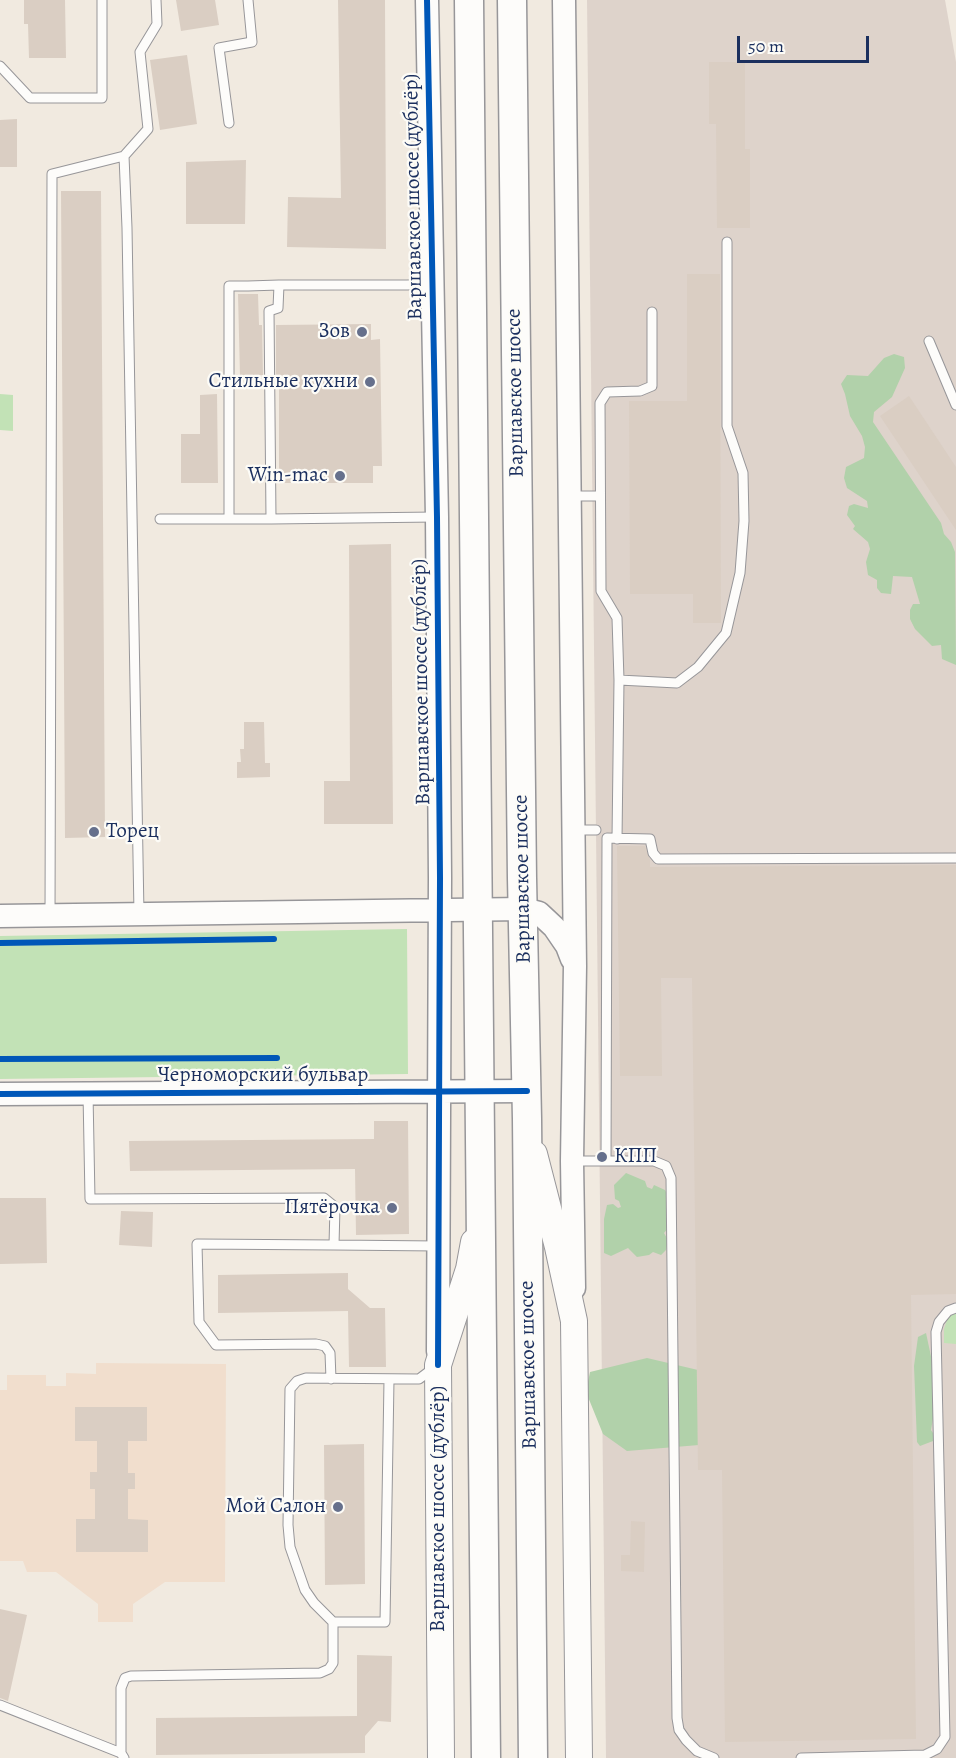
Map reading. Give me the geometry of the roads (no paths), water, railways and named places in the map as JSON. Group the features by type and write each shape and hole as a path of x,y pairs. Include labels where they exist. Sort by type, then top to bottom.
{"main road":[{"name":"Варшавское шоссе","path":"469,0 486,1758"},
{"name":"Варшавское шоссе","path":"512,0 533,1758"},
{"path":"527,1119 539,1179 558,1247 574,1321 579,1758"},
{"path":"438,1365 469,1269 480,1204"},
{"name":"Варшавское шоссе (дублёр)","path":"438,1365 441,1758"}],"street":[{"name":"Варшавское шоссе (дублёр)","path":"428,0 437,517 440,910 438,1365"},
{"path":"564,0 569,496 584,830 575,966 572,1161 574,1321"},
{"path":"0,915 523,909 539,913 554,927 567,946 575,966"},
{"name":"Черноморский бульвар","path":"0,1094 526,1091"}],"lane":[{"path":"0,66 30,98 102,98 102,0"},
{"path":"50,915 52,174 124,156 148,129 140,52 157,24 156,0"},
{"path":"229,123 219,48 252,42 248,0"},
{"path":"124,156 139,914"},
{"path":"619,680 677,683 698,667 726,633 741,573 744,521 743,473 728,426 727,242"},
{"path":"229,519 229,286 248,290 279,285 432,284"},
{"path":"270,519 269,311 278,308 279,285"},
{"path":"617,839 619,680 617,618 601,591 600,403 607,392 640,391 652,386 652,312"},
{"path":"929,341 956,405"},
{"path":"569,496 599,496"},
{"path":"160,519 437,517"},
{"path":"606,1161 607,838 650,839 653,854 658,859 956,858"},
{"path":"88,1093 90,1199 324,1198 335,1207 334,1245"},
{"path":"572,1161 654,1161 666,1166 671,1178 677,1718 679,1730 686,1740 697,1751 714,1758"},
{"path":"331,1378 330,1353 325,1346 316,1344 216,1345 199,1322 197,1244 439,1246"},
{"path":"801,1758 925,1755 937,1749 945,1737 936,1332 939,1322 948,1311 956,1308"},
{"path":"0,1705 122,1756 121,1688 125,1678 131,1676 320,1673 329,1670 333,1663 333,1622 305,1590 290,1548 288,1525 290,1389 297,1381 306,1378 419,1379 438,1365"},
{"path":"333,1622 385,1622 389,1380"}],"place":[{"name":"Зов","path":"362,332"},
{"name":"Стильные кухни","path":"370,382"},
{"name":"Win-mac","path":"340,476"},
{"name":"Торец","path":"94,832"},
{"name":"КПП","path":"602,1157"},
{"name":"Пятёрочка","path":"392,1208"},
{"name":"Мой Салон","path":"338,1507"}]}
